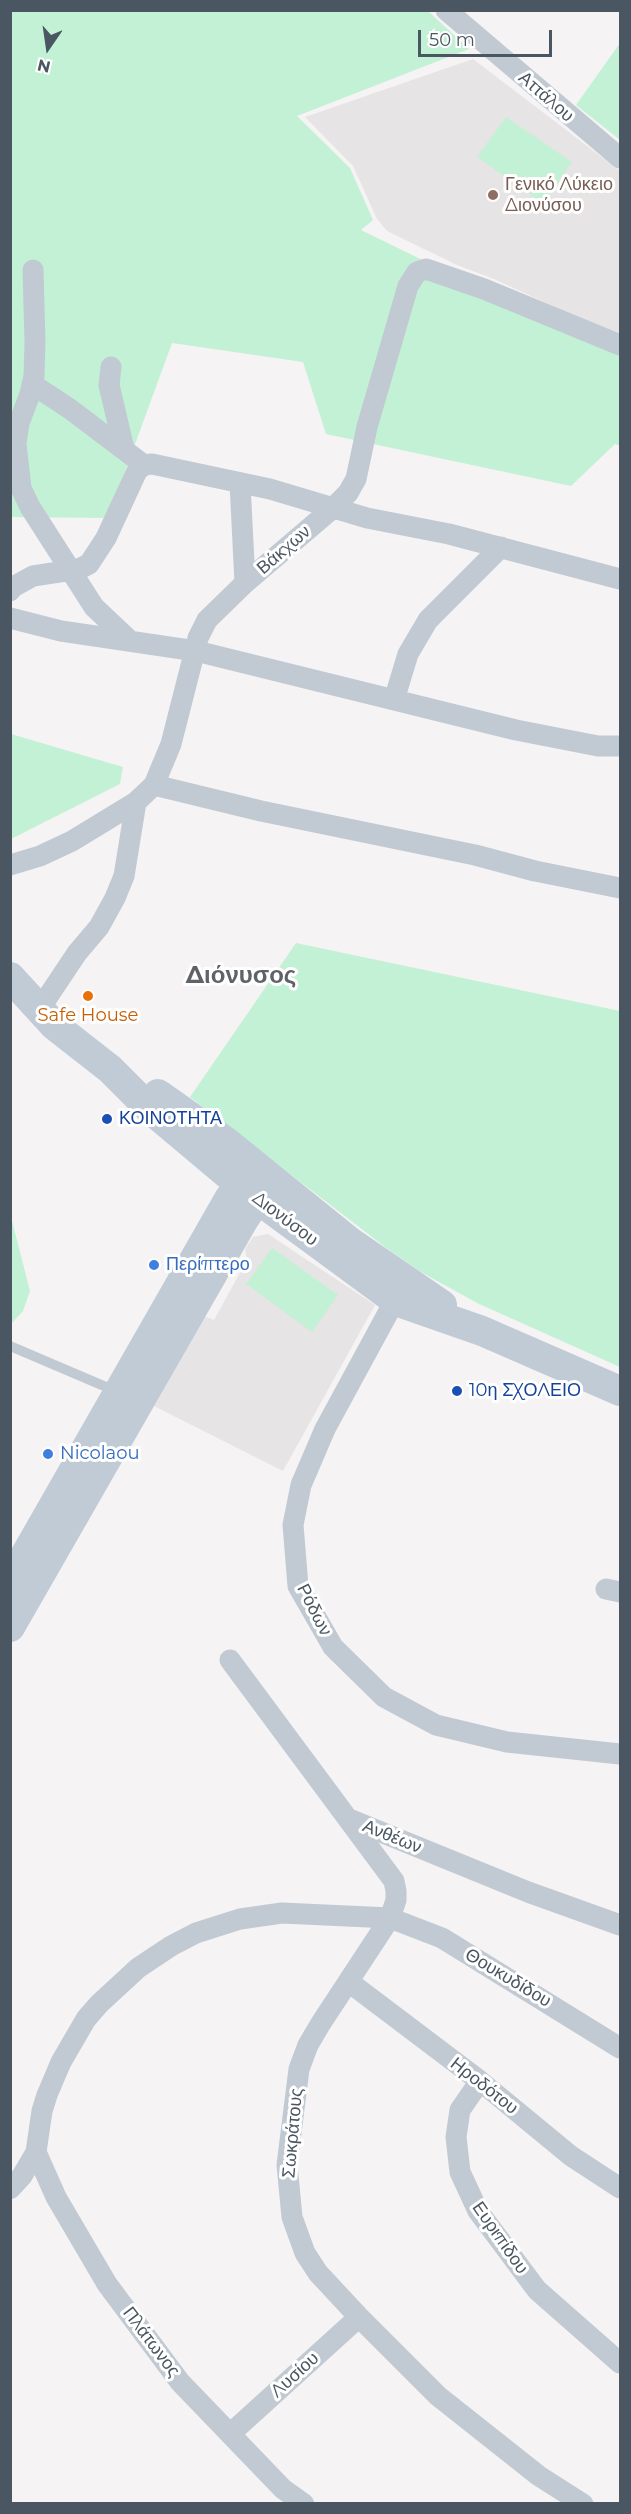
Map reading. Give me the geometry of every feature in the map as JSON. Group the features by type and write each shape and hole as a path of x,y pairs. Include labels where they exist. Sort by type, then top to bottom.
{"main road":[{"name":"Διονύσου","path":"10,977 54,1026 111,1069 150,1109 255,1181 400,1291 482,1331 621,1391"},
{"path":"10,1582 129,1397 255,1181"},
{"path":"10,1627 129,1397"}],"street":[{"name":"Αττάλου","path":"446,10 621,158"},
{"name":"Βάκχων","path":"10,865 40,856 72,841 136,802 154,785 171,744 198,638 207,620 245,583 333,508 348,493 356,479 367,427 408,286 417,272 426,269 484,289 621,345"},
{"path":"33,270 36,342 32,384 19,423 16,444 21,488 30,507 94,607 129,640"},
{"path":"111,367 110,385 124,449"},
{"path":"32,384 144,465"},
{"path":"10,591 26,578 79,569 89,564 98,554 137,471 144,465 152,464 240,483 367,519 449,534 621,579"},
{"path":"240,483 245,583"},
{"path":"394,700 408,654 428,620 501,547"},
{"path":"10,618 61,631 196,651 516,730 598,746 621,746"},
{"path":"154,785 261,812 464,853 535,871 621,888"},
{"path":"39,1010 77,953 99,927 115,898 124,876 136,802"},
{"name":"Ρόδων","path":"400,1291 325,1429 301,1485 293,1525 298,1586 333,1647 384,1697 436,1725 507,1742 621,1754"},
{"name":"Ανθέων","path":"230,1660 349,1819 528,1892 621,1925"},
{"name":"Σωκράτους","path":"349,1819 394,1881 396,1900 390,1918 312,2038 299,2069 287,2165 292,2217 305,2253 318,2273 438,2396 538,2476 583,2504"},
{"name":"Θουκυδίδου","path":"36,2152 42,2111 47,2095 78,2032 99,2004 138,1968 171,1946 206,1929 257,1916 312,1913 390,1918 442,1938 621,2048"},
{"name":"Ηροδότου","path":"349,1982 480,2081 571,2156 621,2188"},
{"name":"Ευριπίδου","path":"480,2081 460,2110 456,2137 460,2172 477,2211 537,2290 621,2363"},
{"path":"10,2189 22,2176 36,2152"},
{"name":"Πλάτωνος","path":"36,2152 56,2197 107,2284 180,2382 283,2489 304,2504"},
{"name":"Λυσίου","path":"230,2434 359,2317"}],"lane":[{"path":"10,1346 129,1397"}],"shaded area":[{"name":"Γενικό Λύκειο Διονύσου","path":"473,59 620,171 620,337 494,279 457,265 387,231 377,219 353,166 305,117"},
{"path":"268,1234 375,1305 283,1471 154,1406 204,1316 214,1320 247,1260 245,1249 253,1237"}],"green space":[{"path":"11,11 428,11 469,49 297,116 350,168 373,220 361,230 449,273 620,340 620,446 615,444 571,486 326,434 303,362 172,343 108,518 11,517"},
{"path":"620,43 620,140 576,105"},
{"path":"506,117 572,162 543,203 477,157"},
{"path":"11,734 123,767 120,784 11,839"},
{"path":"296,943 620,1011 620,1367 477,1303 421,1272 190,1097"},
{"path":"10,1213 30,1291 23,1311 11,1324"},
{"path":"272,1248 338,1295 312,1332 246,1284"}],"place":[{"name":"Γενικό Λύκειο Διονύσου","path":"493,195"},
{"name":"Safe House","path":"88,996"},
{"name":"ΚΟΙΝΟΤΗΤΑ","path":"107,1119"},
{"name":"Περίπτερο","path":"154,1265"},
{"name":"10η ΣΧΟΛΕΙΟ","path":"457,1391"},
{"name":"Nicolaou","path":"48,1454"}],"district":[{"name":"Διόνυσος","path":"241,976"}]}
